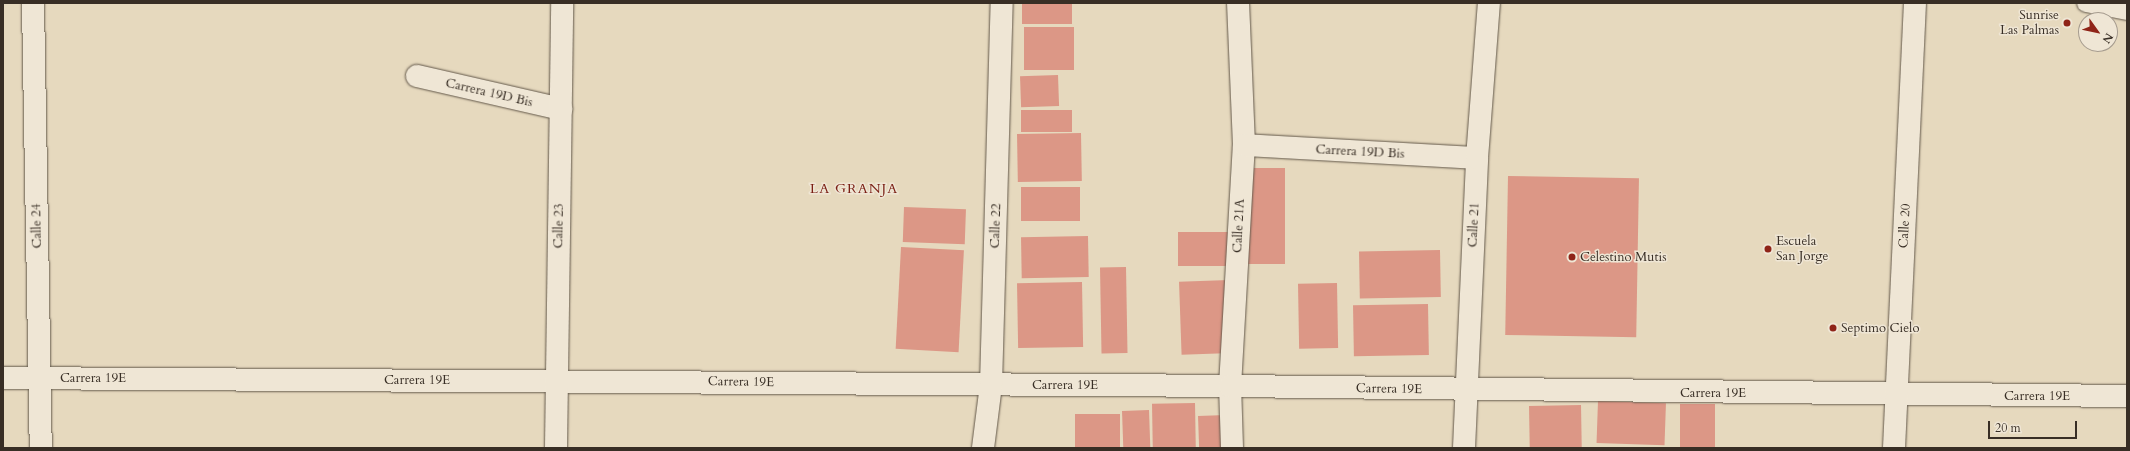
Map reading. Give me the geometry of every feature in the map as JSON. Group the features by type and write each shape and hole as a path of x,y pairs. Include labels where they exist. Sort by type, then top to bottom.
{"street":[{"name":"Calle 24","path":"32,3 41,448"},
{"name":"Calle 23","path":"556,448 562,3"},
{"name":"Calle 22","path":"983,448 992,385 1002,3"},
{"name":"Calle 21A","path":"1232,448 1230,386 1244,145 1238,3"},
{"name":"Calle 21","path":"1464,448 1465,391 1477,158 1489,3"},
{"name":"Calle 20","path":"1894,448 1915,3"},
{"name":"Carrera 19D Bis","path":"417,76 561,109"},
{"name":"Carrera 19D Bis","path":"1244,145 1477,158"},
{"name":"Carrera 19E","path":"3,378 40,377 1230,386 1465,391 2127,396"}],"lane":[{"path":"2086,3 2127,11"}],"building":[{"path":"1022,3 1072,3 1072,24 1022,24"},
{"path":"1024,27 1074,27 1074,70 1024,70"},
{"path":"1058,75 1059,106 1021,107 1020,76"},
{"path":"1021,110 1072,110 1072,132 1021,132"},
{"path":"1081,133 1082,181 1018,182 1017,134"},
{"path":"1244,168 1285,168 1285,264 1244,264"},
{"name":"Celestino Mutis","path":"1508,176 1639,178 1636,337 1505,335"},
{"path":"1021,187 1080,187 1080,221 1021,221"},
{"path":"904,207 966,209 965,244 903,242"},
{"path":"1178,232 1235,232 1235,266 1178,266"},
{"path":"1088,236 1089,277 1022,278 1021,237"},
{"path":"901,247 964,250 959,352 896,349"},
{"path":"1440,250 1441,297 1360,298 1359,251"},
{"path":"1100,267 1126,267 1128,353 1102,353"},
{"path":"1229,280 1232,353 1182,355 1179,282"},
{"path":"1082,282 1083,347 1018,348 1017,283"},
{"path":"1337,283 1338,348 1299,349 1298,284"},
{"path":"1428,304 1429,355 1354,356 1353,305"},
{"path":"1598,401 1666,403 1664,445 1597,443"},
{"path":"1195,403 1196,448 1153,448 1152,404"},
{"path":"1680,404 1715,404 1715,448 1680,448"},
{"path":"1581,405 1582,448 1530,448 1529,406"},
{"path":"1149,410 1150,448 1123,448 1122,411"},
{"path":"1075,414 1120,414 1120,448 1075,448"},
{"path":"1226,415 1227,448 1199,448 1198,416"}],"place":[{"name":"Sunrise Las Palmas","path":"2067,23"},
{"name":"Escuela San Jorge","path":"1768,249"},
{"name":"Celestino Mutis","path":"1572,257"},
{"name":"Septimo Cielo","path":"1833,328"}],"district":[{"name":"LA GRANJA","path":"854,189"}]}
